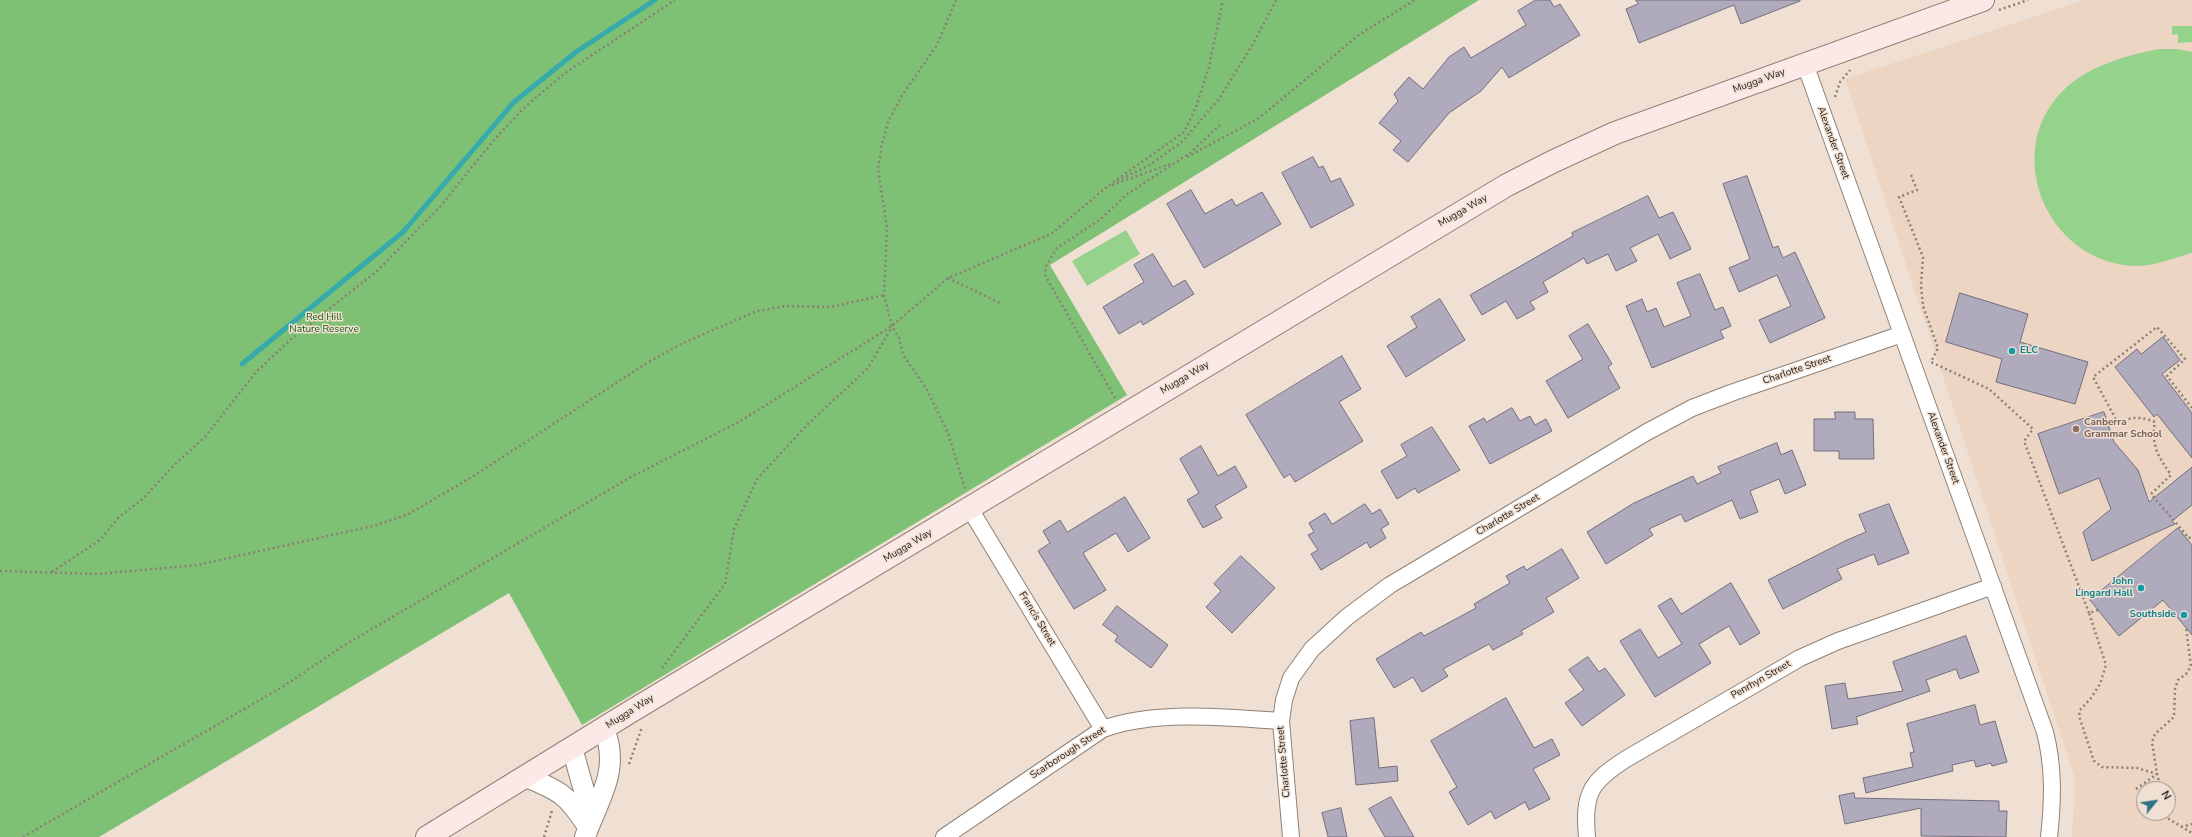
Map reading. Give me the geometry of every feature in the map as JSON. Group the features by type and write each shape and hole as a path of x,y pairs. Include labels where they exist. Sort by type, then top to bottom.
{"main road":[{"name":"Mugga Way","path":"427,837 604,728 970,509 1460,212 1552,162 1615,133 1983,0"}],"street":[{"name":"Alexander Street","path":"1805,64 1993,586 2050,749 2053,786 2049,837"},
{"name":"Charlotte Street","path":"1291,837 1281,721 1291,678 1312,649 1347,617 1390,585 1647,432 1692,408 1902,334"},
{"name":"Francis Street","path":"970,509 1102,729"},
{"name":"Penrhyn Street","path":"1587,837 1585,815 1590,792 1603,776 1626,759 1800,658 1838,641 1993,586"},
{"name":"Scarborough Street","path":"944,837 1102,729 1125,722 1168,718 1213,717 1281,721"},
{"path":"587,832 606,786 610,758 608,740 604,728"},
{"path":"572,748 584,794 587,832"},
{"path":"526,777 563,794 574,805 587,832"}],"path":[{"path":"51,573 100,540 119,517 144,498 173,466 205,437 256,372 290,340 377,271 439,208 493,141 525,107 565,73 675,0"},
{"path":"956,0 937,45 901,97 888,122 882,144 878,169 887,228 884,295 892,326 899,338 902,355 926,388 948,433 970,509"},
{"path":"23,837 284,686 343,646 631,477 739,422 892,326 948,278 1051,234 1108,186 1184,132 1196,107 1208,67 1223,0"},
{"path":"1108,186 1150,165 1184,141 1219,99 1253,44 1276,0"},
{"path":"1125,414 1046,277 1045,268 1057,248 1101,220 1126,195 1179,161 1259,118 1360,34 1415,0"},
{"path":"1108,186 1179,161 1209,137 1220,124"},
{"path":"1911,175 1917,190 1900,197 1923,257 1921,285 1923,306 1938,348 1931,362 1989,389 2033,429 2024,441 2089,614 2106,665 2100,684 2080,710 2080,716 2094,761 2102,767 2137,768 2157,774"},
{"path":"948,278 1000,303"},
{"path":"0,571 98,574 197,565 373,526 407,515 475,475 647,363 681,344 757,311 786,306 831,307 884,295"},
{"path":"661,670 725,584 734,529 757,479 808,424 868,368 892,326"},
{"path":"2192,408 2167,376 2185,359 2157,327 2093,377 2118,425 2123,421 2142,417 2155,422 2153,437 2157,454 2171,475 2151,494 2175,524 2189,538 2192,536"},
{"path":"2089,614 2098,610"},
{"path":"2159,781 2152,742 2155,734 2174,717 2175,690 2178,680 2186,674 2191,666 2186,627"},
{"path":"2147,781 2157,774"},
{"path":"544,837 553,808"},
{"path":"2172,821 2192,833"},
{"path":"2180,827 2192,824"}],"shaded area":[{"name":"Canberra Grammar School","path":"2084,0 2192,0 2192,837 2072,837 2075,779 1845,79"}],"green space":[{"name":"Red Hill Nature Reserve","path":"0,0 1479,0 1050,265 1127,395 582,725 509,593 99,837 0,837"},
{"path":"2172,26 2192,26 2192,42 2178,43 2178,34 2172,35"},
{"path":"2159,49 2177,49 2192,52 2192,253 2155,264 2133,266 2102,259 2076,244 2055,223 2041,197 2035,168 2037,139 2047,111 2068,86 2088,72 2111,62 2135,54"},
{"path":"1126,230 1140,254 1087,286 1072,261"}],"building":[{"path":"1536,0 1550,0 1554,7 1560,4 1580,35 1509,78 1502,67 1481,91 1449,113 1408,162 1393,150 1401,141 1379,123 1398,101 1394,94 1409,77 1423,89 1449,57 1464,47 1471,58 1526,25 1518,11"},
{"path":"1636,0 1800,1 1741,24 1734,5 1639,43 1626,9 1638,4"},
{"path":"1313,157 1319,168 1323,166 1331,182 1340,178 1354,205 1311,228 1282,173"},
{"path":"1747,176 1773,248 1778,246 1783,258 1795,252 1825,318 1770,343 1759,320 1791,306 1777,275 1739,292 1729,268 1750,259 1723,184"},
{"path":"1191,190 1205,214 1232,199 1236,206 1262,192 1281,224 1204,268 1167,204"},
{"path":"1648,196 1659,218 1673,212 1691,249 1670,259 1658,234 1630,248 1637,261 1616,271 1608,254 1587,264 1584,258 1543,282 1548,292 1530,302 1535,309 1517,319 1506,301 1482,315 1470,295 1573,236 1572,233"},
{"path":"1153,254 1173,287 1185,280 1194,294 1143,325 1141,321 1119,334 1103,307 1144,282 1134,265"},
{"path":"1700,274 1715,310 1723,307 1731,326 1720,331 1724,338 1652,368 1626,306 1642,299 1647,312 1656,308 1664,327 1691,316 1677,283"},
{"name":"ELC","path":"1960,293 2028,314 2020,342 2088,362 2075,404 1996,382 2002,359 1946,342"},
{"path":"1440,299 1465,340 1406,377 1387,346 1417,327 1411,317"},
{"path":"1588,324 1612,364 1608,367 1620,388 1568,418 1546,381 1583,359 1569,336"},
{"path":"2163,337 2180,360 2162,374 2192,413 2192,458 2157,414 2154,417 2115,367 2137,349 2141,354"},
{"path":"1342,356 1361,389 1339,402 1363,441 1295,482 1290,474 1284,478 1246,415"},
{"path":"1512,408 1520,421 1530,416 1535,425 1546,419 1552,431 1490,464 1469,426 1484,418 1486,422"},
{"path":"1835,412 1855,412 1855,419 1873,419 1874,459 1839,459 1839,451 1814,451 1814,419 1835,419"},
{"path":"2104,412 2114,442 2138,470 2149,502 2192,467 2192,505 2172,521 2175,524 2092,561 2083,532 2111,509 2099,478 2059,494 2038,434"},
{"path":"1432,427 1460,470 1418,493 1415,488 1397,499 1381,471 1407,456 1401,445"},
{"path":"1777,443 1781,455 1792,450 1806,485 1785,494 1779,479 1750,491 1758,512 1740,519 1732,500 1685,522 1681,514 1649,529 1653,535 1606,564 1587,532 1634,503 1693,476 1697,484 1721,473 1718,467"},
{"path":"1201,446 1218,476 1235,466 1247,487 1215,506 1222,518 1203,528 1187,500 1199,493 1180,459"},
{"path":"1125,497 1150,538 1128,552 1116,533 1083,553 1106,590 1074,609 1038,551 1050,543 1043,531 1060,520 1067,532"},
{"path":"1365,504 1372,514 1380,509 1389,524 1381,529 1386,538 1370,548 1367,542 1321,570 1311,554 1318,550 1308,535 1314,532 1309,523 1325,513 1332,524"},
{"path":"1889,504 1909,553 1878,565 1874,554 1837,569 1842,579 1783,609 1768,580 1866,532 1859,515"},
{"name":"John Lingard Hall","path":"2178,528 2192,545 2192,635 2163,600 2119,636 2090,600"},
{"path":"1562,549 1579,578 1546,598 1554,612 1521,631 1523,634 1493,650 1489,644 1443,669 1448,676 1422,692 1413,677 1394,688 1376,659 1421,632 1424,636 1476,608 1474,604 1510,583 1506,576 1524,566 1526,570"},
{"path":"1241,556 1275,588 1232,633 1206,607 1221,591 1214,584"},
{"path":"1731,583 1760,633 1740,645 1729,626 1699,644 1711,663 1655,697 1620,641 1640,629 1658,658 1682,644 1658,606 1671,598 1681,614"},
{"path":"1117,606 1168,645 1151,668 1115,641 1118,636 1103,625"},
{"path":"1966,636 1979,672 1960,679 1956,669 1926,680 1930,691 1856,717 1858,724 1832,729 1825,686 1845,683 1848,699 1903,691 1893,662"},
{"path":"1588,657 1599,672 1605,668 1625,695 1582,726 1565,703 1584,690 1569,670"},
{"path":"1506,698 1534,748 1552,739 1560,755 1533,769 1550,799 1529,810 1525,802 1495,819 1491,811 1468,825 1449,792 1457,787 1431,741"},
{"path":"1975,705 1980,725 1995,721 2007,762 1992,766 1991,763 1976,767 1974,760 1952,765 1953,771 1866,793 1863,778 1913,767 1910,753 1914,752 1907,724"},
{"path":"1374,718 1379,768 1397,766 1398,781 1356,785 1350,721"},
{"path":"1854,793 1855,798 1999,801 1999,811 2007,811 2006,837 1921,836 1921,808 1845,824 1839,796"},
{"path":"1391,797 1414,837 1385,837 1369,809"},
{"path":"1341,808 1347,837 1328,837 1322,813"}],"waterway":[{"path":"242,364 403,232 514,102 576,52 655,0"}],"place":[{"name":"ELC","path":"2012,351"},
{"name":"Canberra Grammar School","path":"2076,429"},
{"name":"John Lingard Hall","path":"2141,588"},
{"name":"Southside","path":"2184,615"}]}
